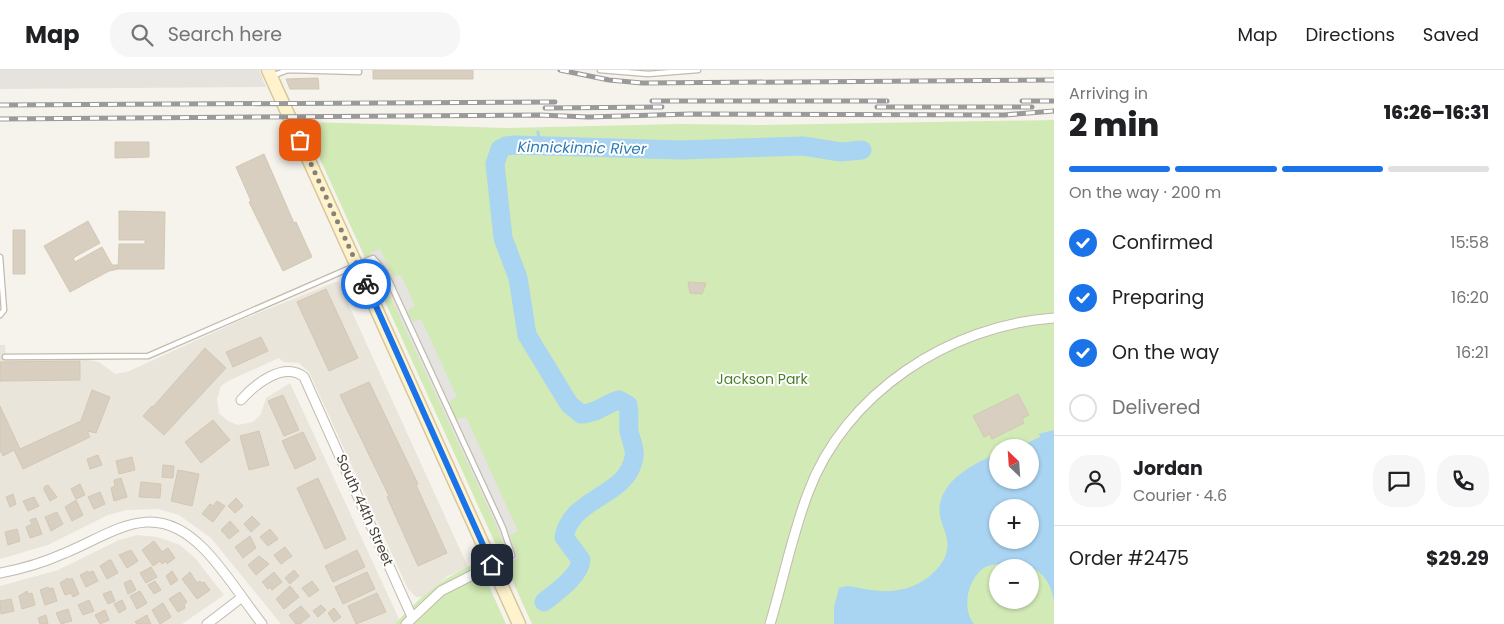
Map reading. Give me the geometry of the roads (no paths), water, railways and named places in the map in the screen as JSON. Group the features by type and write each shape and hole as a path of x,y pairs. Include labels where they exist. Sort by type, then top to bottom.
{"main road":[{"path":"269,73 516,618"}],"street":[{"path":"770,624 808,492 831,448 856,415 882,390 916,364 952,344 989,329 1029,320 1054,318"},
{"name":"South 44th Street","path":"241,400 253,386 287,371 297,371 304,377 409,620"},
{"path":"0,573 18,570 66,553 124,526 156,523 178,529 204,549 262,624"},
{"path":"409,620 447,587 492,565"},
{"path":"206,624 242,598"}],"lane":[{"path":"269,73 288,70 359,72"},
{"path":"600,70 648,74 698,70"},
{"path":"0,257 4,310 0,315"},
{"path":"4,357 148,356 373,258 385,272 502,528 512,556 492,565"}],"water":[{"path":"1054,430 1054,602 1048,583 1039,573 1039,559 989,559 989,566 982,569 976,576 969,590 968,611 974,624 834,624 834,607 839,588 849,586 880,591 895,591 916,585 938,568 947,551 947,537 939,511 943,495 953,480 975,464 989,457 989,489 1039,489 1039,439 1036,439 1040,437 1039,434"}],"waterway":[{"path":"538,132 540,146"},
{"name":"Kinnickinnic River","path":"544,602 567,583 580,566 581,560 564,537 569,523 588,504 622,481 630,470 634,451 629,431 628,405 619,400 596,411 581,414 569,404 527,335 518,278 503,238 495,164 500,149 515,145 681,150 803,146 841,152 862,150"}],"railway":[{"path":"560,70 609,80 642,83 1054,80"},
{"path":"652,101 887,101"},
{"path":"1022,101 1054,101"},
{"path":"0,105 555,102"},
{"path":"545,108 662,107"},
{"path":"877,107 1032,107"},
{"path":"0,119 539,115 588,117 690,114 1004,115 1054,111"}],"park label":[{"name":"Jackson Park","path":"762,379"}]}
